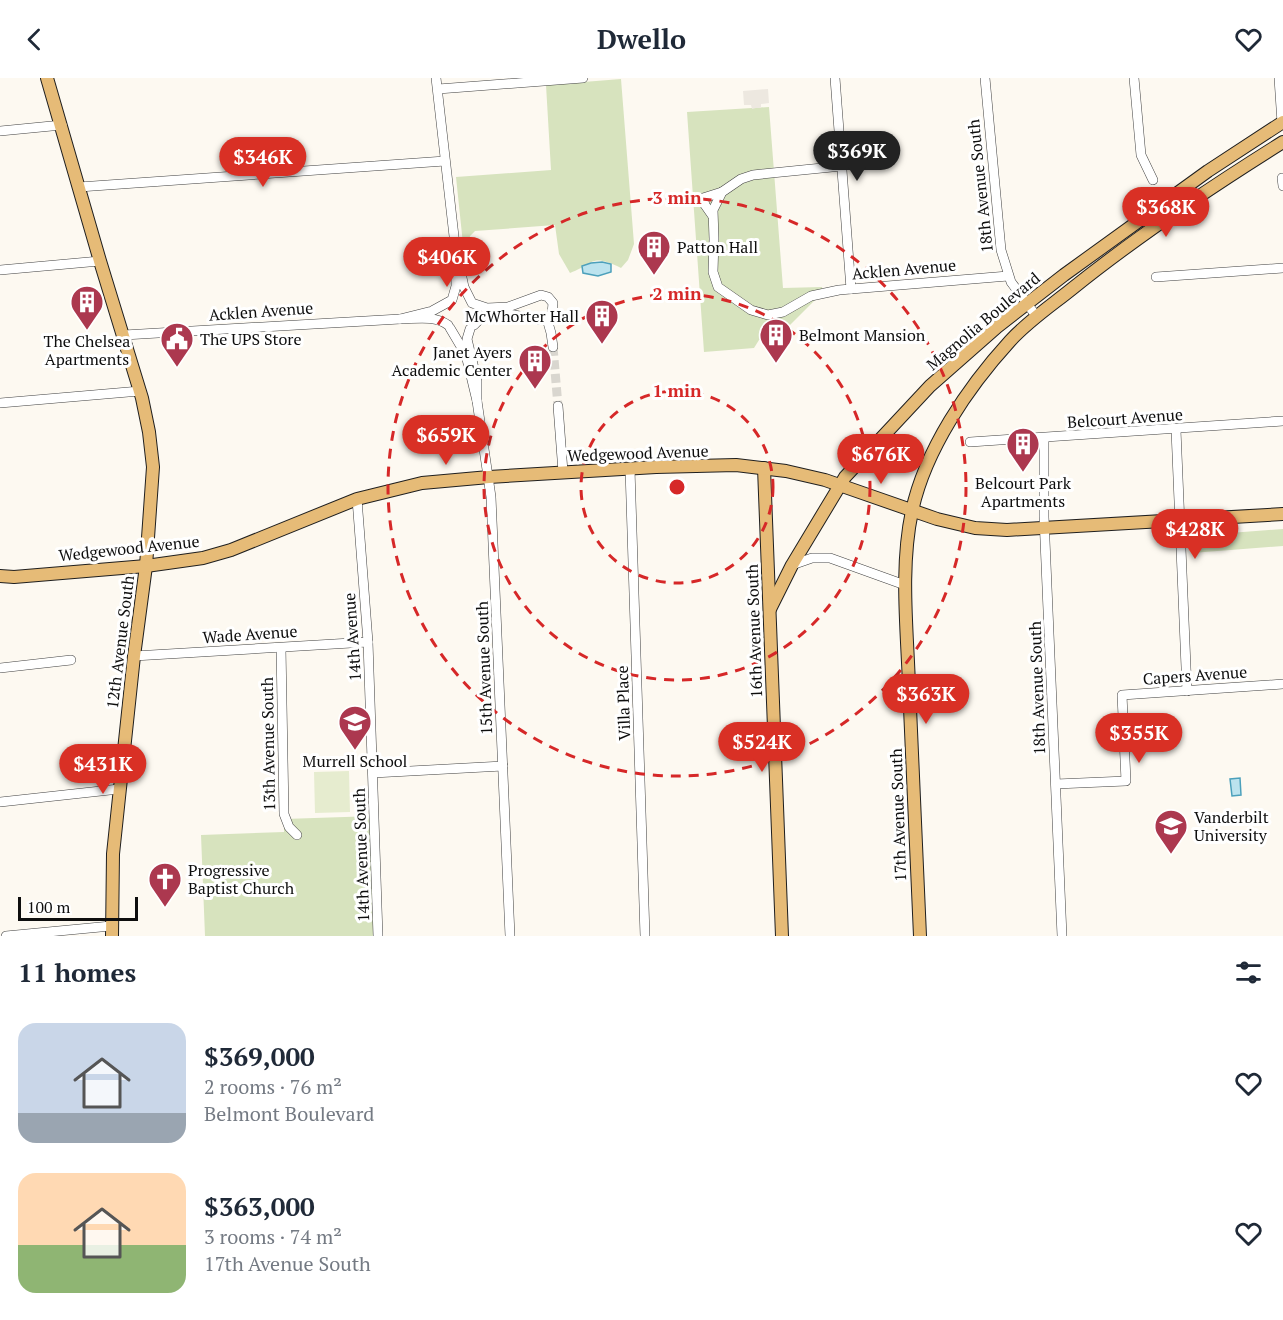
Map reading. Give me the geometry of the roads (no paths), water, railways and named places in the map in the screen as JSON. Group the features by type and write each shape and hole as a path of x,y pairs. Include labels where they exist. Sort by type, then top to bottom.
{"main road":[{"name":"12th Avenue South","path":"47,78 140,391 149,432 153,467 146,566 112,864 112,931"},
{"name":"Magnolia Boulevard","path":"770,609 792,565 845,477 930,386 989,334 1130,226 1283,122"},
{"name":"Magnolia Boulevard","path":"912,512 929,459 966,396 1010,341 1037,317 1148,232 1283,142"},
{"name":"Wedgewood Avenue","path":"0,576 14,577 183,561 231,550 357,499 389,489 422,483 630,468 736,465 806,475 912,512 975,528 1045,529 1283,513"},
{"name":"16th Avenue South","path":"764,468 782,936"},
{"name":"17th Avenue South","path":"912,512 905,585 920,936"}],"street":[{"path":"436,78 454,245 456,289 444,313 449,327 459,331 472,327 479,319 497,314 515,314 542,320 553,312 554,306 550,298 540,296 503,308 487,308 459,298 450,302"},
{"path":"438,89 546,79 583,78"},
{"path":"835,78 851,289"},
{"name":"18th Avenue South","path":"985,78 998,235 1008,276 1037,317"},
{"path":"1134,78 1141,155 1153,180"},
{"path":"1279,78 1283,122"},
{"path":"0,131 62,125"},
{"path":"79,187 445,161"},
{"name":"Acklen Avenue","path":"842,166 753,175 741,179 722,192 716,200 712,215 713,272 715,282 721,290 762,315 777,315 811,296 839,290 1008,276"},
{"path":"454,245 464,287 477,313 472,327"},
{"path":"0,270 100,261"},
{"path":"1156,277 1283,268"},
{"path":"540,296 530,302 528,308 531,315 542,320 551,333 553,347"},
{"name":"Acklen Avenue","path":"400,319 432,311 450,302"},
{"name":"Acklen Avenue","path":"124,335 400,319 434,319 442,321 449,327"},
{"name":"15th Avenue South","path":"449,327 466,355 477,400 489,477 510,936"},
{"name":"15th Avenue South","path":"472,327 467,339 477,381 477,400"},
{"path":"0,404 140,391"},
{"path":"558,406 563,472"},
{"name":"Belcourt Avenue","path":"970,442 1176,430 1283,421"},
{"path":"1176,430 1187,691"},
{"name":"18th Avenue South","path":"1044,438 1045,529 1062,936"},
{"name":"Villa Place","path":"630,468 645,936"},
{"name":"14th Avenue","path":"357,499 368,642 373,773"},
{"path":"792,565 812,558 830,558 905,585"},
{"name":"Wade Avenue","path":"134,656 368,642"},
{"name":"13th Avenue South","path":"281,648 284,814 289,827 297,835"},
{"path":"0,668 71,660"},
{"name":"Capers Avenue","path":"1056,784 1126,781 1122,695 1283,684"},
{"path":"373,773 503,766"},
{"name":"14th Avenue South","path":"373,773 378,936"},
{"path":"0,802 119,789"},
{"path":"6,936 112,931"}],"water":[{"path":"602,262 611,264 611,272 598,276 583,273 582,266"},
{"path":"1240,778 1241,795 1232,796 1230,779"}],"tunnel":[{"path":"553,347 558,406"}],"place":[{"name":"Patton Hall","path":"654,276"},
{"name":"The Chelsea Apartments","path":"87,331"},
{"name":"McWhorter Hall","path":"602,345"},
{"name":"Belmont Mansion","path":"776,364"},
{"name":"The UPS Store","path":"177,368"},
{"name":"Janet Ayers Academic Center","path":"535,390"},
{"name":"Belcourt Park Apartments","path":"1023,473"},
{"name":"Murrell School","path":"355,751"},
{"name":"Vanderbilt University","path":"1171,855"},
{"name":"Progressive Baptist Church","path":"165,908"}]}
